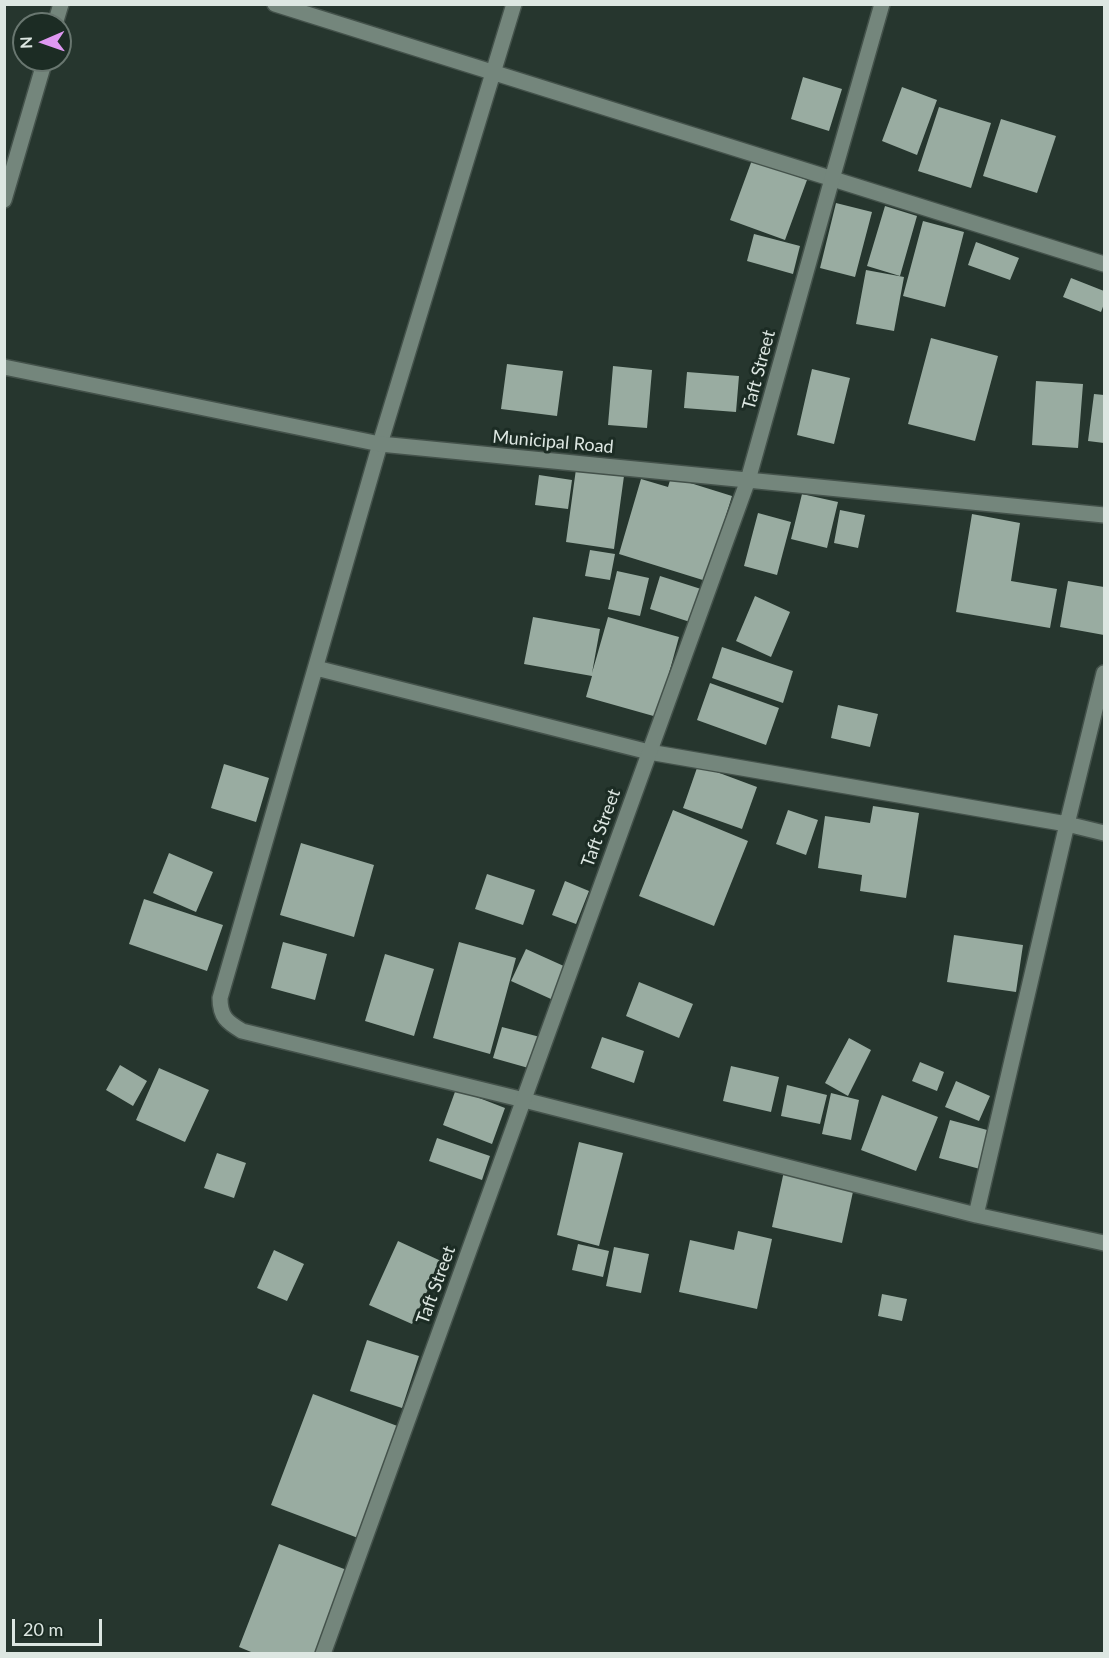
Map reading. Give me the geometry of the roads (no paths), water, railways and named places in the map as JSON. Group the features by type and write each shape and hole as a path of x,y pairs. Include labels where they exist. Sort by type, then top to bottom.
{"street":[{"path":"275,4 1104,264"},
{"path":"514,4 380,444 220,998 220,1011 224,1019 242,1031 976,1215 1104,1242"},
{"name":"Taft Street","path":"323,1653 748,480 882,4"},
{"path":"4,201 42,72"},
{"name":"Municipal Road","path":"4,367 380,444 1104,515"},
{"path":"316,668 649,752 1067,824 1104,833"},
{"path":"976,1215 1104,673"}]}
